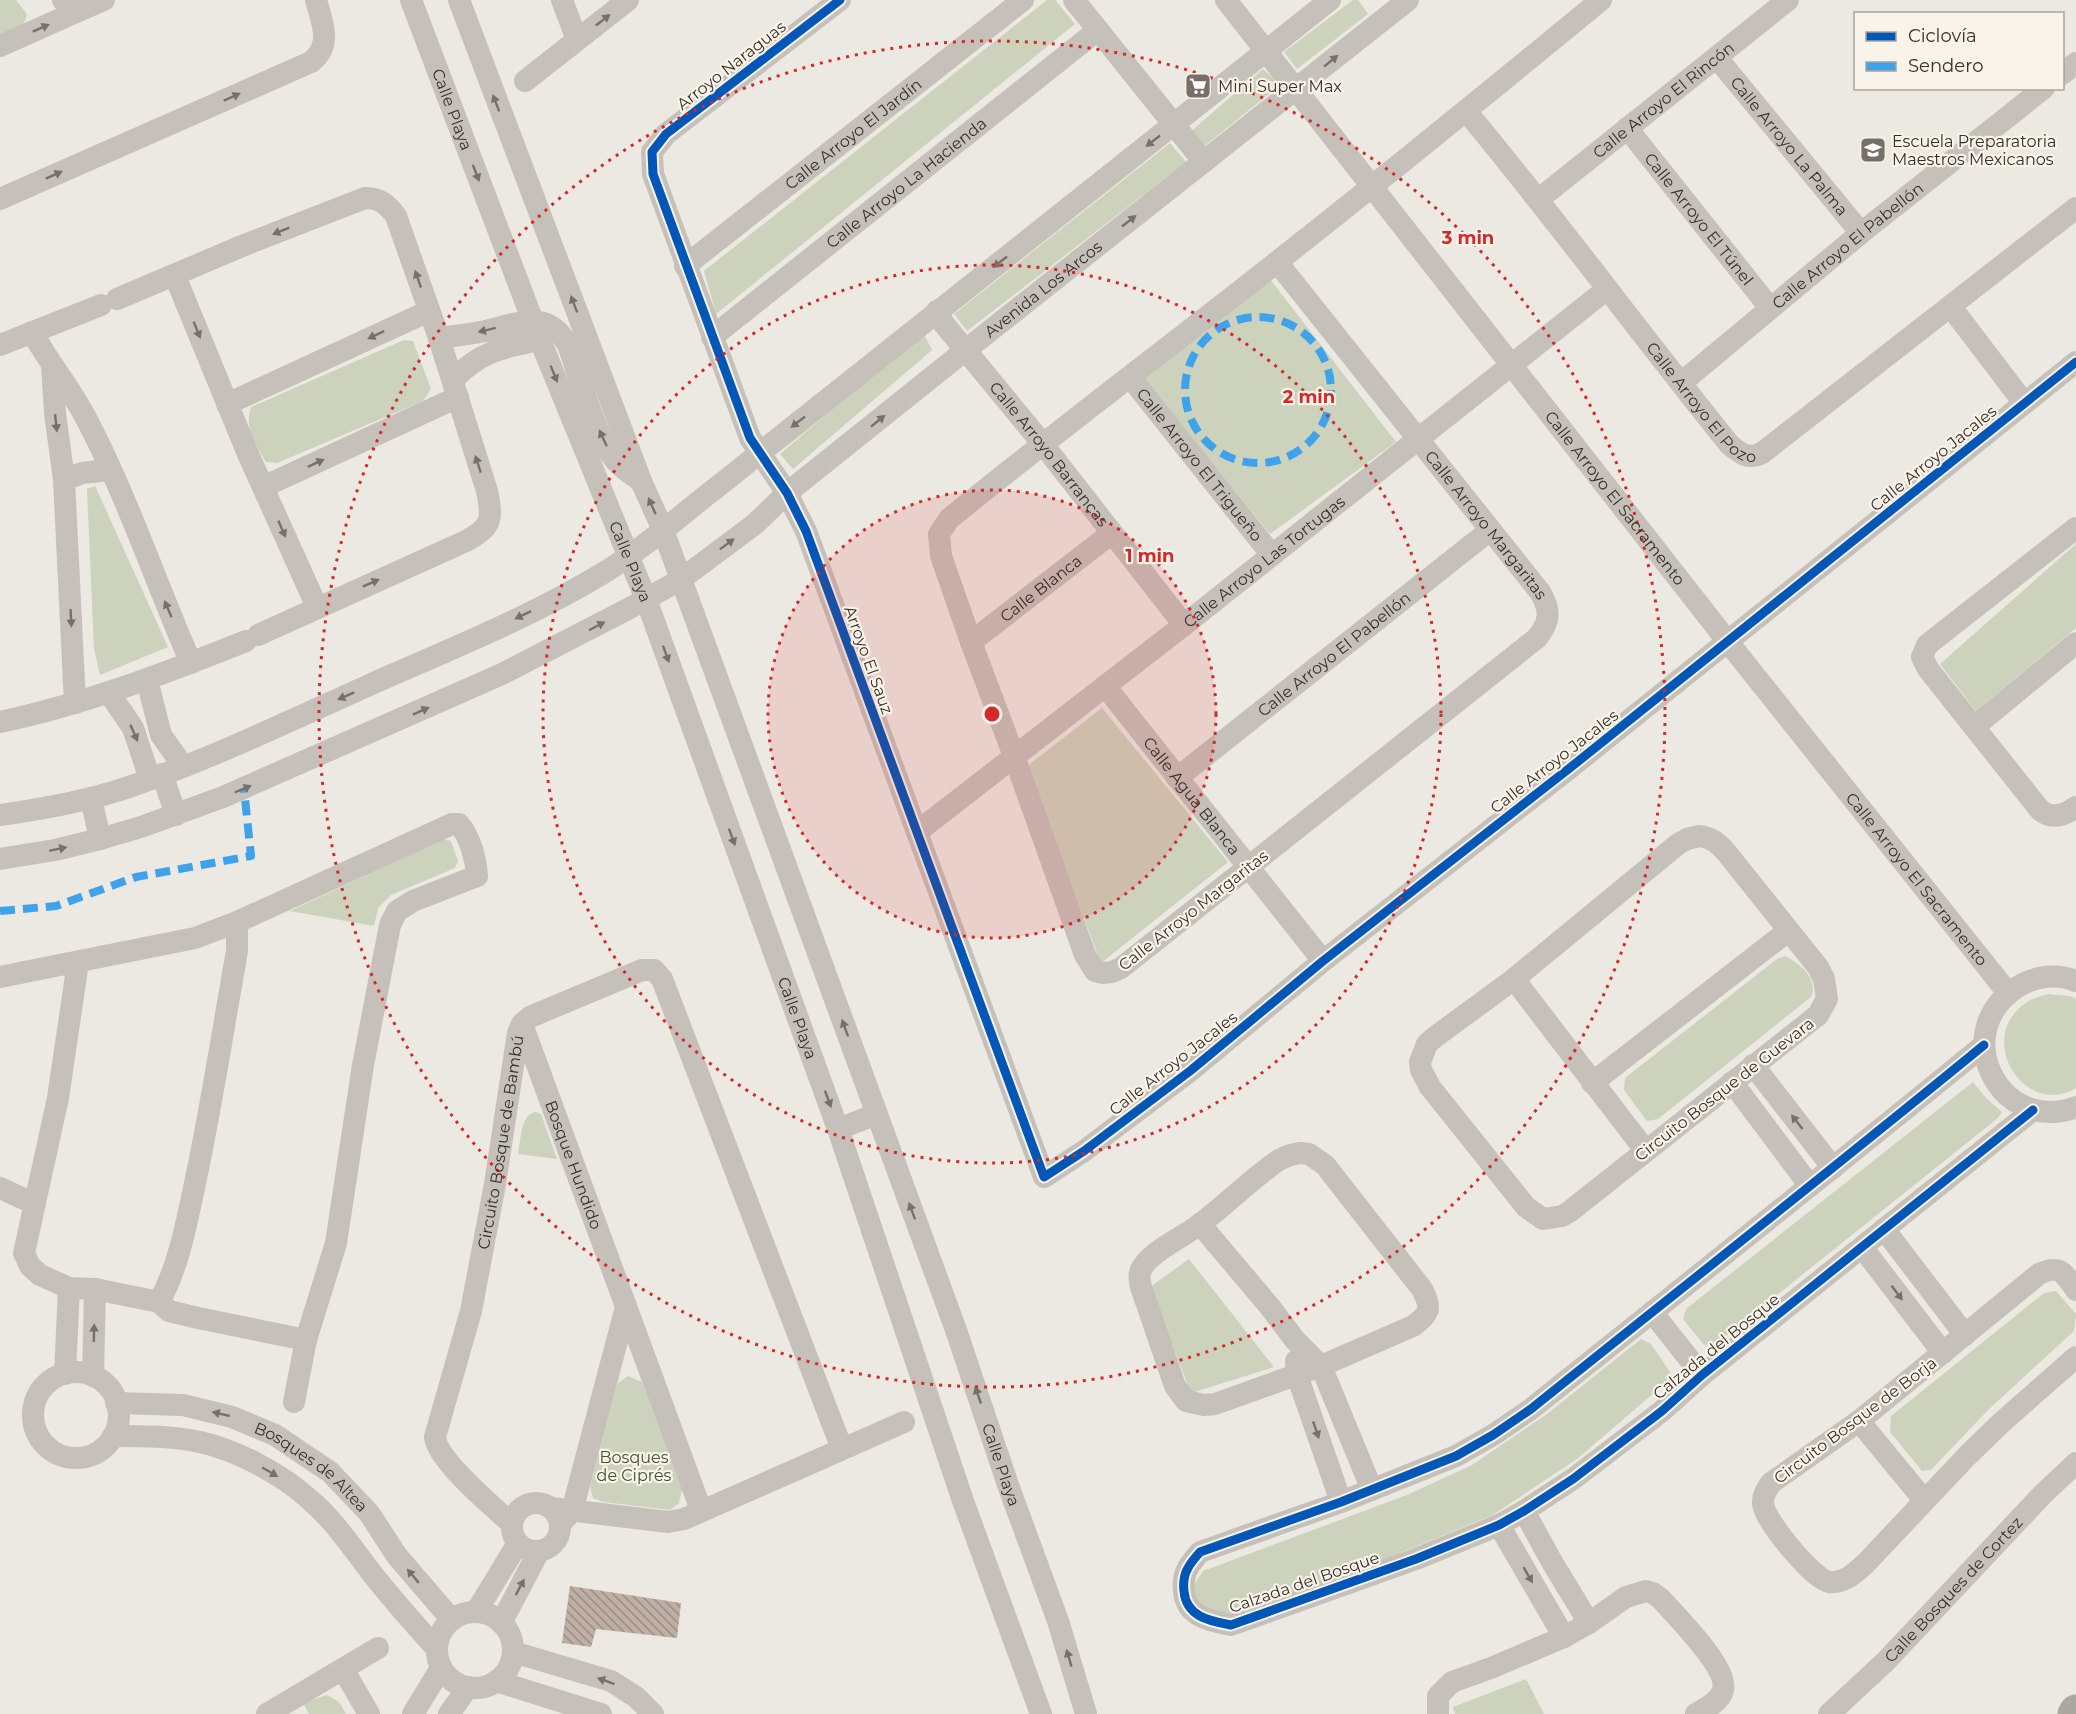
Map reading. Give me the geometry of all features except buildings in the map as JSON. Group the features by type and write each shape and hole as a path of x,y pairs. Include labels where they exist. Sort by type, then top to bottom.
{"street":[{"path":"0,46 73,5 104,0"},
{"path":"0,199 311,62 320,55 324,47 323,26 316,0"},
{"name":"Calle Playa","path":"411,0 537,330 627,557 646,599 838,1129 963,1501 1041,1714"},
{"path":"442,0 454,26 478,53"},
{"name":"Calle Playa","path":"459,0 641,481 663,530 877,1113 1058,1621 1086,1714"},
{"path":"562,0 577,40"},
{"path":"525,81 628,0"},
{"name":"Arroyo Naraguas","path":"651,161 652,152 666,134 840,0"},
{"name":"Calle Arroyo El Jardín","path":"686,266 1023,0"},
{"path":"1074,0 1204,162"},
{"name":"Calle Arroyo El Sacramento","path":"1226,0 1728,642 2008,993"},
{"path":"0,815 91,798 165,773 230,747 482,635 568,593 627,557 1330,0"},
{"name":"Calle Arroyo Margaritas","path":"1277,262 1545,600 1549,617 1537,638 1121,968 1103,973 1095,971 1084,955 971,642 941,556 939,534 949,519 1042,443 1277,262 1601,0"},
{"name":"Calle Arroyo El Rincón","path":"1539,199 1788,0"},
{"name":"Avenida Los Arcos","path":"0,859 55,850 100,839 176,814 270,778 502,674 680,580 755,524 787,493 1296,89 1394,4"},
{"name":"Calle Arroyo La Hacienda","path":"712,337 1098,30"},
{"name":"Calle Arroyo La Palma","path":"1717,58 1861,233"},
{"path":"2064,72 2076,63"},
{"name":"Calle Arroyo El Pabellón","path":"1681,383 1861,233 2041,90"},
{"name":"Calle Arroyo El Pozo","path":"1466,111 1539,199 1730,445 1741,454 1757,455 2076,208"},
{"name":"Calle Arroyo El Túnel","path":"1627,128 1770,308"},
{"name":"Arroyo El Sauz","path":"651,161 658,190 750,438 787,493 806,531 1044,1177"},
{"path":"0,345 175,276 242,246 354,202 374,198 389,206 396,216 440,338 487,491 491,514 489,523 481,532 466,541 252,638 109,693 0,722"},
{"path":"175,276 263,488 317,607"},
{"name":"Calle Arroyo Las Tortugas","path":"917,832 1184,625 1607,289"},
{"path":"1951,307 2024,403"},
{"path":"227,404 429,311"},
{"name":"Calle Arroyo Barrancas","path":"937,311 944,324 967,349 1042,443 1184,625"},
{"path":"440,338 473,334 514,323 537,330 555,329 563,335 572,355 609,453 641,481"},
{"path":"263,488 455,389 470,363 537,330"},
{"path":"32,332 79,406 110,470 191,663"},
{"name":"Calle Arroyo Jacales","path":"1044,1177 1084,1151 1190,1071 1323,961 1728,642 2076,362"},
{"path":"52,365 64,480 75,703"},
{"name":"Calle Arroyo El Trigueño","path":"1130,377 1271,554"},
{"path":"64,480 82,472 110,470"},
{"path":"2076,528 1927,645 1922,657 1924,664 2045,813 2059,816 2076,807"},
{"name":"Calle Arroyo El Pabellón","path":"1177,778 1490,531"},
{"name":"Calle Blanca","path":"971,642 1112,533"},
{"path":"1974,727 2076,643"},
{"path":"147,680 161,735 165,773 176,814"},
{"name":"Calle Agua Blanca","path":"1105,686 1323,961"},
{"path":"109,693 165,773"},
{"path":"91,798 100,839"},
{"path":"0,977 195,938 237,922 452,824 459,824 464,830 476,862 477,876 413,901 397,911 390,925 363,1065 336,1243 306,1340 294,1402"},
{"name":"Circuito Bosque de Guevara","path":"1707,836 1717,842 1726,852 1818,968 1824,979 1827,999 1818,1015 1569,1212 1543,1219 1526,1207 1430,1087 1421,1070 1420,1062 1427,1044 1514,979 1678,844 1688,838 1707,836"},
{"path":"159,1302 170,1283 190,1208 237,951 237,922"},
{"path":"1592,1083 1788,931"},
{"path":"78,962 58,1098 24,1253 30,1266 40,1275 69,1288 95,1289 159,1302 169,1311 188,1316 306,1340"},
{"name":"Circuito Bosque de Bambú","path":"522,1532 505,1508 489,1503 453,1467 438,1449 435,1437 471,1311 495,1184 518,1033 522,1024 530,1017 642,970 654,970 662,979 842,1449"},
{"path":"2074,978 2050,976 2031,979 2008,993 1997,1004 1987,1023 1984,1045 1988,1066 1998,1086 2014,1100 2033,1110 2050,1112 2076,1107"},
{"path":"1514,979 1645,1150"},
{"name":"Bosque Hundido","path":"522,1024 701,1510"},
{"name":"Calzada del Bosque","path":"1984,1045 1531,1409 1493,1435 1456,1456 1372,1490 1200,1552 1187,1569 1184,1579 1188,1606 1195,1614 1204,1618 1231,1625 1416,1559 1499,1525 1524,1511 1573,1479 1662,1411 1862,1246 2033,1110"},
{"path":"1753,1065 1833,1168"},
{"path":"1732,1082 1810,1186"},
{"path":"838,1129 877,1113"},
{"path":"1301,1153 1318,1158 1325,1165 1422,1289 1429,1308 1427,1314 1413,1326 1321,1366 1215,1404 1193,1404 1186,1401 1175,1386 1139,1278 1144,1264 1200,1224 1282,1159 1301,1153"},
{"path":"0,1188 35,1204"},
{"path":"1200,1224 1270,1307 1294,1340 1321,1366 1372,1490"},
{"path":"1884,1230 1965,1335"},
{"path":"1862,1246 1943,1353"},
{"name":"Circuito Bosque de Borja","path":"2076,1290 2060,1270 2045,1271 2030,1281 1859,1421 1771,1483 1766,1491 1763,1504 1766,1512 1820,1578 1830,1582 1840,1581 1856,1572 2001,1423 2076,1357"},
{"path":"65,1374 69,1288"},
{"path":"93,1376 95,1289"},
{"path":"522,1532 546,1549 557,1539 561,1514 626,1307"},
{"path":"1652,1312 1702,1376"},
{"path":"1294,1340 1297,1375 1341,1502"},
{"path":"80,1372 93,1376 105,1384 114,1395 118,1423 113,1436 104,1447 79,1458 65,1457 52,1451 35,1429 35,1401 47,1384 65,1374 80,1372"},
{"name":"Bosques de Altea","path":"116,1403 183,1405 232,1417 275,1435 330,1472 369,1513 397,1556 452,1620"},
{"path":"1859,1421 1924,1500"},
{"path":"476,1612 522,1532 536,1502 561,1514 668,1522 684,1519 904,1422"},
{"name":"Bosques de Altea","path":"113,1436 146,1436 200,1442 229,1450 272,1473 309,1498 344,1535 439,1658"},
{"name":"Calle Bosques de Cortez","path":"1829,1714 1886,1661 2043,1494 2076,1463"},
{"path":"1524,1511 1588,1623"},
{"path":"1499,1525 1564,1636"},
{"path":"501,1623 522,1532"},
{"path":"1438,1714 1438,1696 1452,1682 1491,1668 1564,1636 1626,1597 1646,1591 1661,1599 1711,1658 1722,1677 1724,1687 1721,1695 1714,1703 1696,1714"},
{"path":"413,1714 439,1658 439,1638 444,1628 452,1620 476,1612 485,1614 501,1623 508,1631 513,1652 505,1673 496,1681 478,1688 457,1683 448,1676 439,1658"},
{"path":"267,1714 378,1648"},
{"path":"513,1652 611,1682 630,1706 653,1714"},
{"path":"343,1669 369,1714"},
{"path":"496,1681 601,1714"},
{"path":"449,1714 468,1687"}],"green space":[{"path":"0,0 16,0 27,14 23,26 0,36"},
{"path":"1047,0 1055,0 1075,24 716,314 704,271"},
{"path":"1353,0 1358,0 1368,14 1297,69 1284,52"},
{"path":"1263,69 1280,85 1202,148 1190,132"},
{"path":"1170,143 1186,162 967,331 954,314"},
{"path":"1269,278 1396,442 1270,534 1141,375"},
{"path":"923,332 932,350 793,469 780,454"},
{"path":"404,340 413,341 431,389 423,401 277,463 266,462 250,429 251,407"},
{"path":"95,486 168,647 100,675 94,649 87,489"},
{"path":"2076,544 2076,628 1976,711 1940,664"},
{"path":"1102,708 1228,862 1101,963 1026,767"},
{"path":"444,839 451,841 458,861 455,868 391,895 378,908 374,926 290,911"},
{"path":"1785,956 1807,973 1812,984 1811,997 1658,1119 1647,1121 1624,1090 1625,1078 1777,959"},
{"path":"2048,994 2070,996 2076,999 2076,1088 2057,1095 2039,1093 2024,1084 2012,1070 2005,1053 2005,1035 2012,1017 2027,1002"},
{"path":"1973,1082 2002,1112 1998,1118 1717,1343 1704,1345 1683,1319 1686,1309"},
{"path":"536,1112 541,1114 557,1159 518,1154 524,1123 531,1114"},
{"path":"1189,1259 1274,1367 1191,1393 1150,1287"},
{"path":"2056,1291 2076,1314 2074,1331 1988,1410 1931,1470 1922,1471 1890,1432 1891,1416 2044,1293"},
{"path":"1641,1339 1651,1344 1670,1372 1669,1380 1577,1459 1493,1515 1395,1555 1235,1613 1209,1614 1190,1591 1203,1571 1407,1495 1472,1465 1547,1414"},
{"name":"Bosques de Ciprés","path":"628,1376 642,1382 682,1489 679,1503 670,1510 604,1502 593,1498 590,1487 617,1384"},
{"path":"1526,1679 1544,1714 1455,1714 1453,1707"},
{"path":"327,1695 339,1702 346,1714 309,1714 303,1703"}],"marked path":[{"path":"1258,317 1286,323 1310,338 1325,362 1331,390 1325,418 1310,442 1286,457 1258,463 1230,457 1206,442 1191,418 1185,390 1191,362 1206,338 1230,323 1258,317"},
{"path":"0,911 56,906 136,877 251,856 244,789"}],"cycle path":[{"path":"840,0 666,134 652,152 653,174 750,438 787,493 806,531 1044,1177 1084,1151 1190,1071 1323,961 1571,767 2076,362"},
{"path":"1984,1045 1531,1409 1493,1435 1456,1456 1341,1502 1200,1552 1189,1566 1185,1576 1184,1591 1189,1607 1200,1616 1231,1625 1416,1559 1499,1525 1524,1511 1573,1479 1662,1411 1702,1375 2033,1110"}],"place":[{"name":"Mini Super Max","path":"1198,86"},
{"name":"Escuela Preparatoria Maestros Mexicanos","path":"1873,150"}]}
